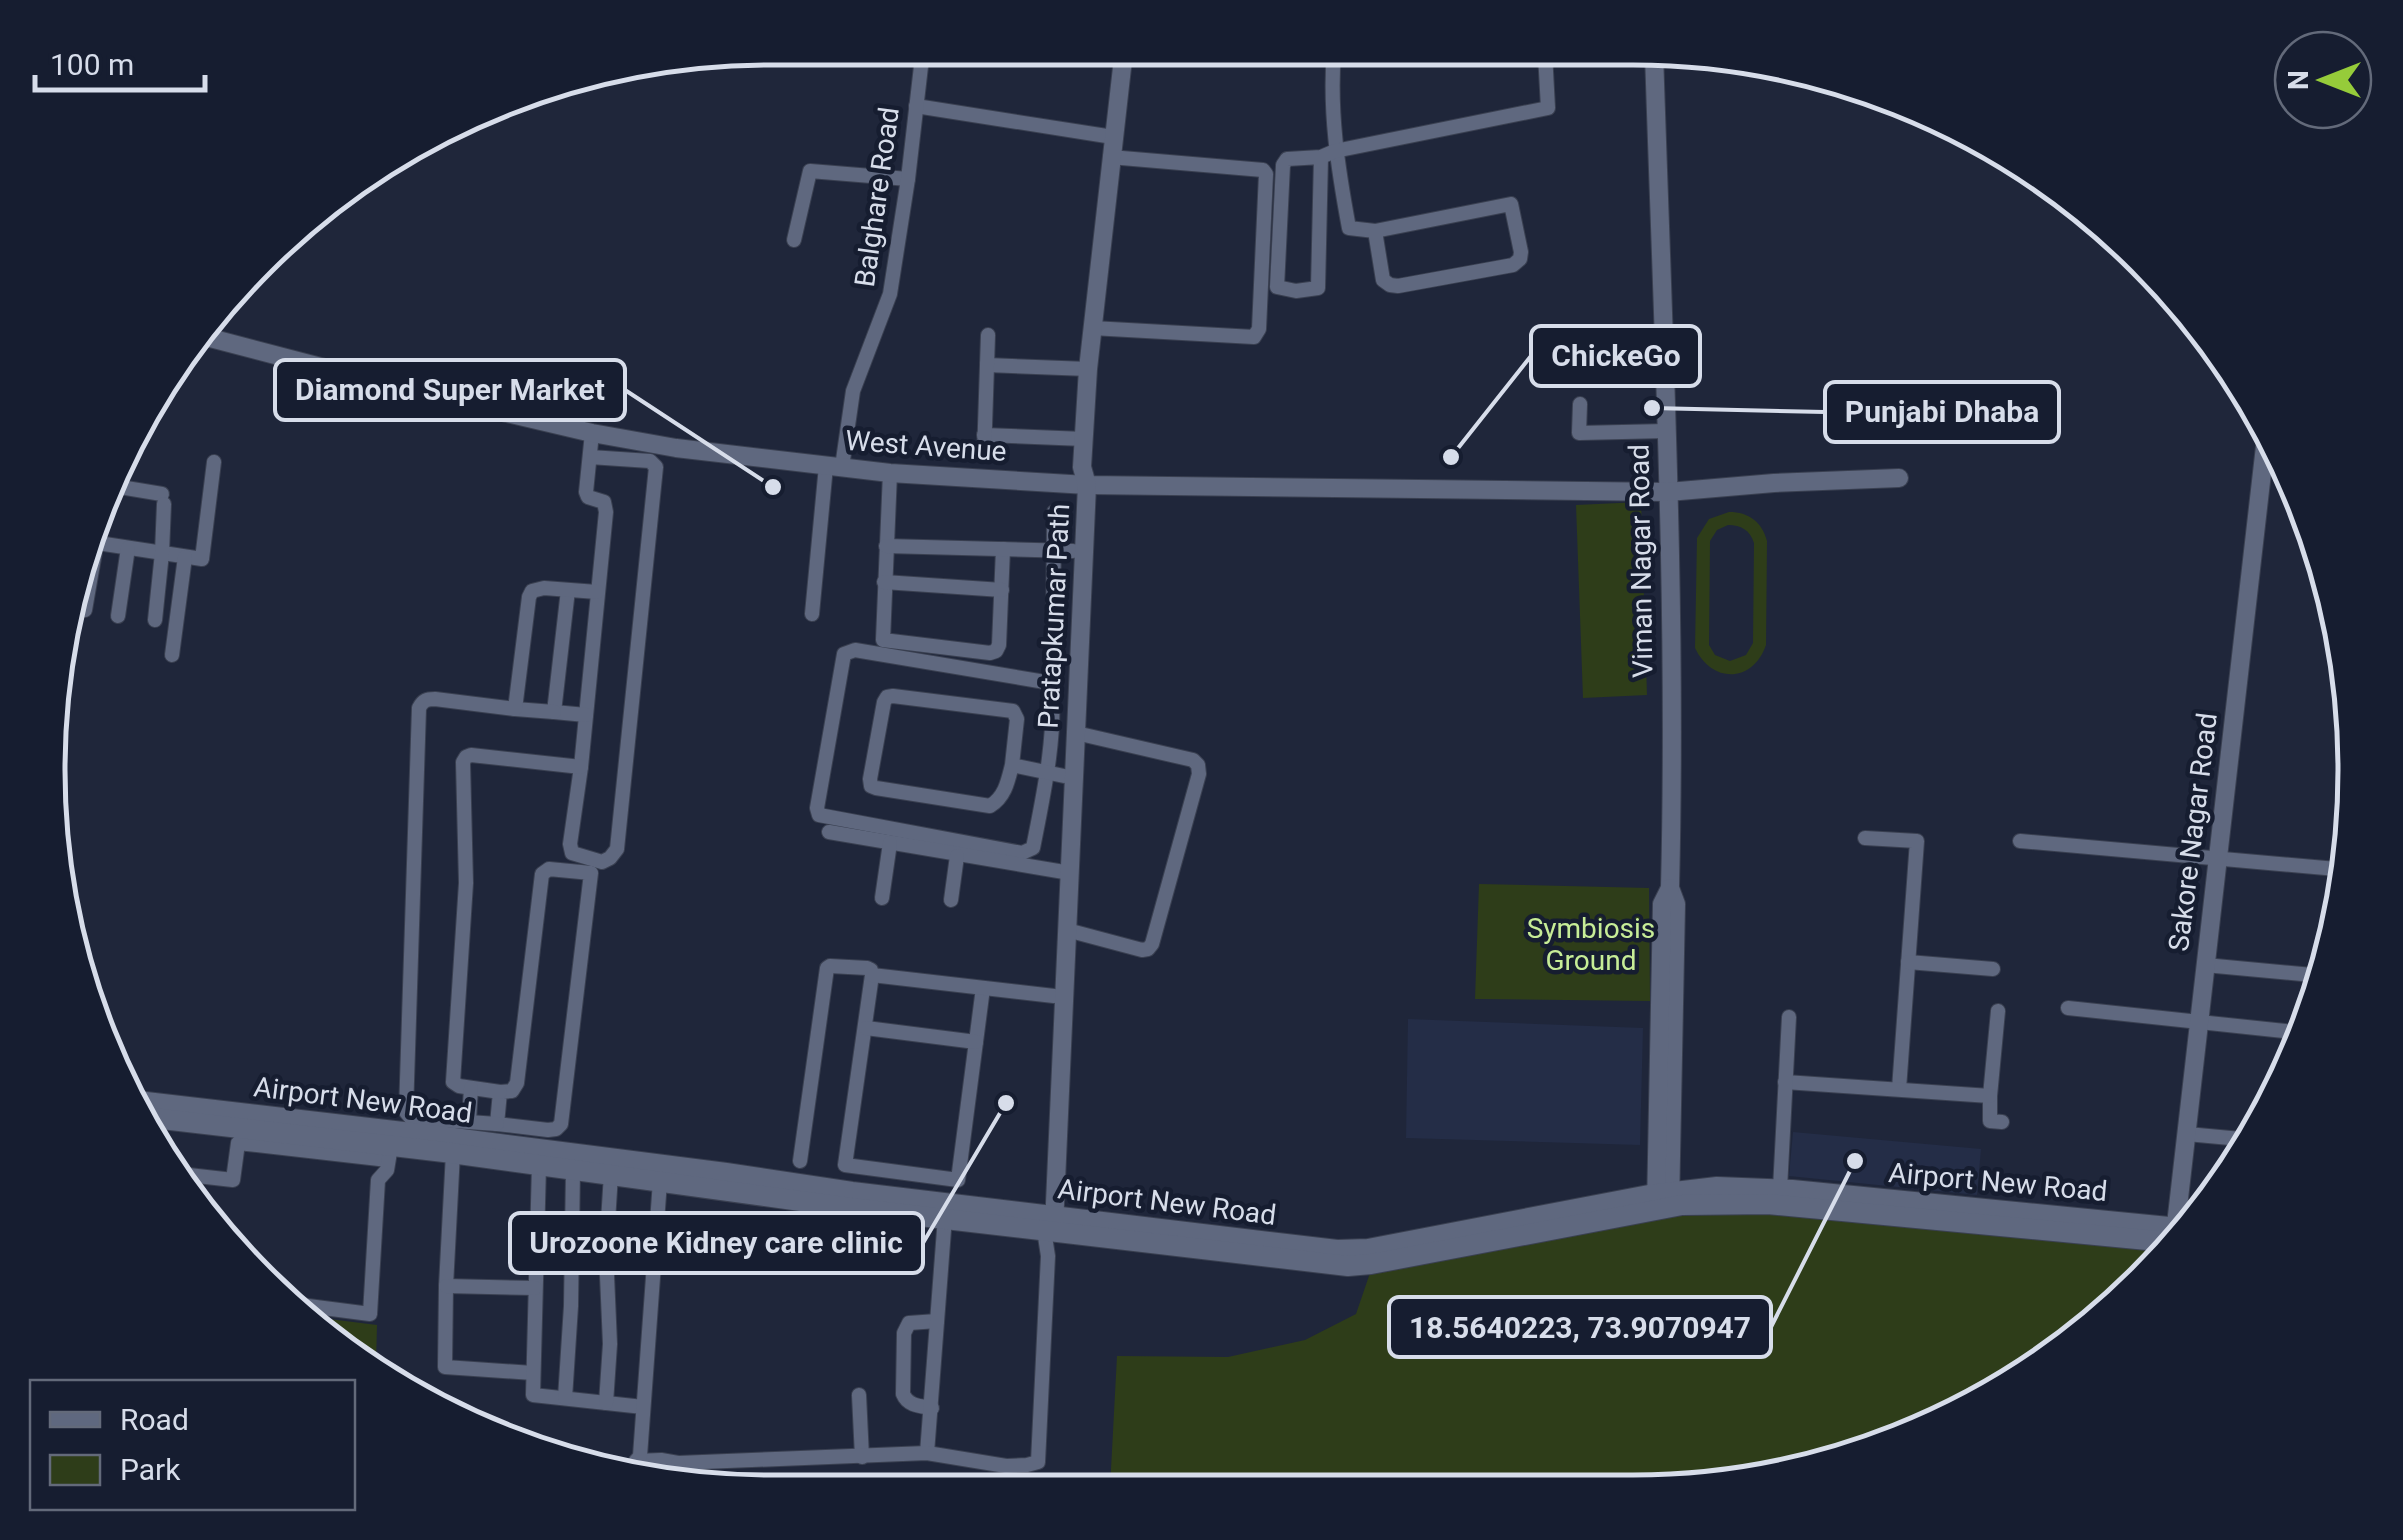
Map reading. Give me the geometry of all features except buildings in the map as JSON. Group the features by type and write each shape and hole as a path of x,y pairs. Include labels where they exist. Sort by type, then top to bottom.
{"main road":[{"name":"Airport New Road","path":"149,1102 726,1173 1049,1223"},
{"name":"Airport New Road","path":"158,1120 389,1153 452,1153 850,1208 1326,1249 1358,1250 1663,1200 1717,1187 1780,1189 2164,1233"},
{"name":"Airport New Road","path":"1663,1200 1768,1204 2164,1234"}],"street":[{"name":"Balghare Road","path":"812,614 834,466 852,391 890,294 921,65"},
{"path":"1081,479 1092,328 1122,65"},
{"path":"1333,65 1328,154 1318,288 1296,291 1277,286 1283,164 1287,159 1328,154 1548,108 1546,65"},
{"name":"Viman Nagar Road","path":"1654,66 1672,773 1670,888 1662,904 1663,1200"},
{"path":"916,106 1113,137"},
{"path":"1328,154 1349,228 1375,231 1511,204 1522,252 1513,264 1390,285 1383,280 1375,231"},
{"path":"1092,328 1254,337 1259,329 1266,174 1263,170 1110,157"},
{"path":"794,240 810,171 908,179"},
{"path":"984,456 988,335"},
{"name":"West Avenue","path":"213,339 592,433 676,448 890,473 1668,492 1898,478"},
{"path":"987,365 1088,369"},
{"path":"1580,404 1580,432 1666,432"},
{"path":"592,433 587,494 606,506 570,844 572,852 595,867"},
{"path":"984,435 1084,440"},
{"name":"Sakore Nagar Road","path":"2182,1212 2187,1134 2265,457"},
{"path":"581,767 472,756 463,762 466,883 455,1085 512,1091 517,1083 542,874 549,869 595,867 617,848 656,467 650,462 590,458"},
{"path":"102,544 202,559 214,462"},
{"path":"890,473 884,640 996,651 1000,645 1003,549"},
{"name":"Pratapkumar Path","path":"1058,1029 1054,996 1076,733 1064,551 1081,479"},
{"name":"Pratapkumar Path","path":"1049,1223 1067,930 1055,774 1074,681 1081,479"},
{"path":"124,488 163,498 155,620"},
{"path":"1053,661 1064,551 1054,512"},
{"path":"886,546 1064,551"},
{"path":"118,616 128,548"},
{"path":"172,655 185,556"},
{"path":"884,582 1002,590"},
{"path":"516,709 532,591 537,588 597,592"},
{"path":"554,712 568,590"},
{"path":"855,650 1051,683 1055,774 1033,848 1022,852 819,815 817,808 844,654 855,650"},
{"path":"893,696 1013,711 1017,719 1012,765 1006,787 990,806 870,786 884,702 893,696"},
{"path":"586,715 435,699 427,699 419,708 406,1112 411,1118 548,1130 560,1124 595,867"},
{"path":"1067,930 1148,949 1199,774 1193,760 1076,733"},
{"path":"1012,765 1055,774"},
{"path":"828,832 1065,873"},
{"path":"1865,838 1917,841 1899,1089"},
{"path":"2020,842 2331,868"},
{"path":"882,898 890,843"},
{"path":"951,900 957,856"},
{"path":"1908,962 1993,969"},
{"path":"2206,965 2307,975"},
{"path":"800,1161 828,968 867,968 872,975 846,1166 958,1180 983,988"},
{"path":"872,975 1054,996"},
{"path":"2068,1008 2287,1031"},
{"path":"1998,1010 1990,1120 2002,1122"},
{"path":"1780,1189 1789,1017"},
{"path":"866,1028 976,1042"},
{"path":"1786,1082 1990,1096"},
{"path":"469,1122 471,1088"},
{"path":"496,1124 500,1092"},
{"path":"2187,1134 2234,1138"},
{"path":"194,1176 233,1180 238,1143 389,1153 387,1170 378,1180 370,1314 313,1307"},
{"path":"452,1153 445,1367 533,1373"},
{"path":"540,1165 533,1395 644,1407"},
{"path":"565,1398 573,1169"},
{"path":"606,1402 610,1344 606,1253 611,1174"},
{"path":"637,1462 660,1181"},
{"path":"928,1454 945,1218"},
{"path":"648,1464 661,1460 678,1463 928,1454 1006,1466 1038,1462 1049,1223"},
{"path":"446,1286 535,1288"},
{"path":"932,1408 905,1400 904,1333 909,1323 937,1320"},
{"path":"858,1396 862,1457"},
{"path":"678,1463 678,1469"}],"shaded area":[{"path":"1408,1019 1643,1028 1640,1145 1406,1138"},
{"path":"1793,1132 1981,1149 1977,1195 1789,1176"}],"green space":[{"path":"1641,502 1647,695 1583,698 1576,505"},
{"path":"1729,512 1743,514 1758,523 1767,541 1766,645 1752,667 1732,674 1711,668 1695,648 1697,538 1709,519","holes":["1728,525 1741,527 1754,543 1753,643 1746,655 1730,661 1715,655 1709,645 1710,541 1717,530"]},
{"name":"Symbiosis Ground","path":"1479,884 1649,888 1650,1001 1475,999"},
{"path":"1749,1208 2151,1248 2062,1329 1986,1381 1860,1438 1771,1461 1725,1469 1633,1475 1111,1475 1117,1356 1228,1357 1305,1340 1356,1314 1371,1270 1685,1209"},
{"path":"329,1319 377,1325 376,1355"}],"place":[{"name":"Punjabi Dhaba","path":"1652,408"},
{"name":"ChickeGo","path":"1451,457"},
{"name":"Diamond Super Market","path":"773,487"},
{"name":"Urozoone Kidney care clinic","path":"1006,1103"},
{"name":"18.5640223, 73.9070947","path":"1855,1161"}]}
